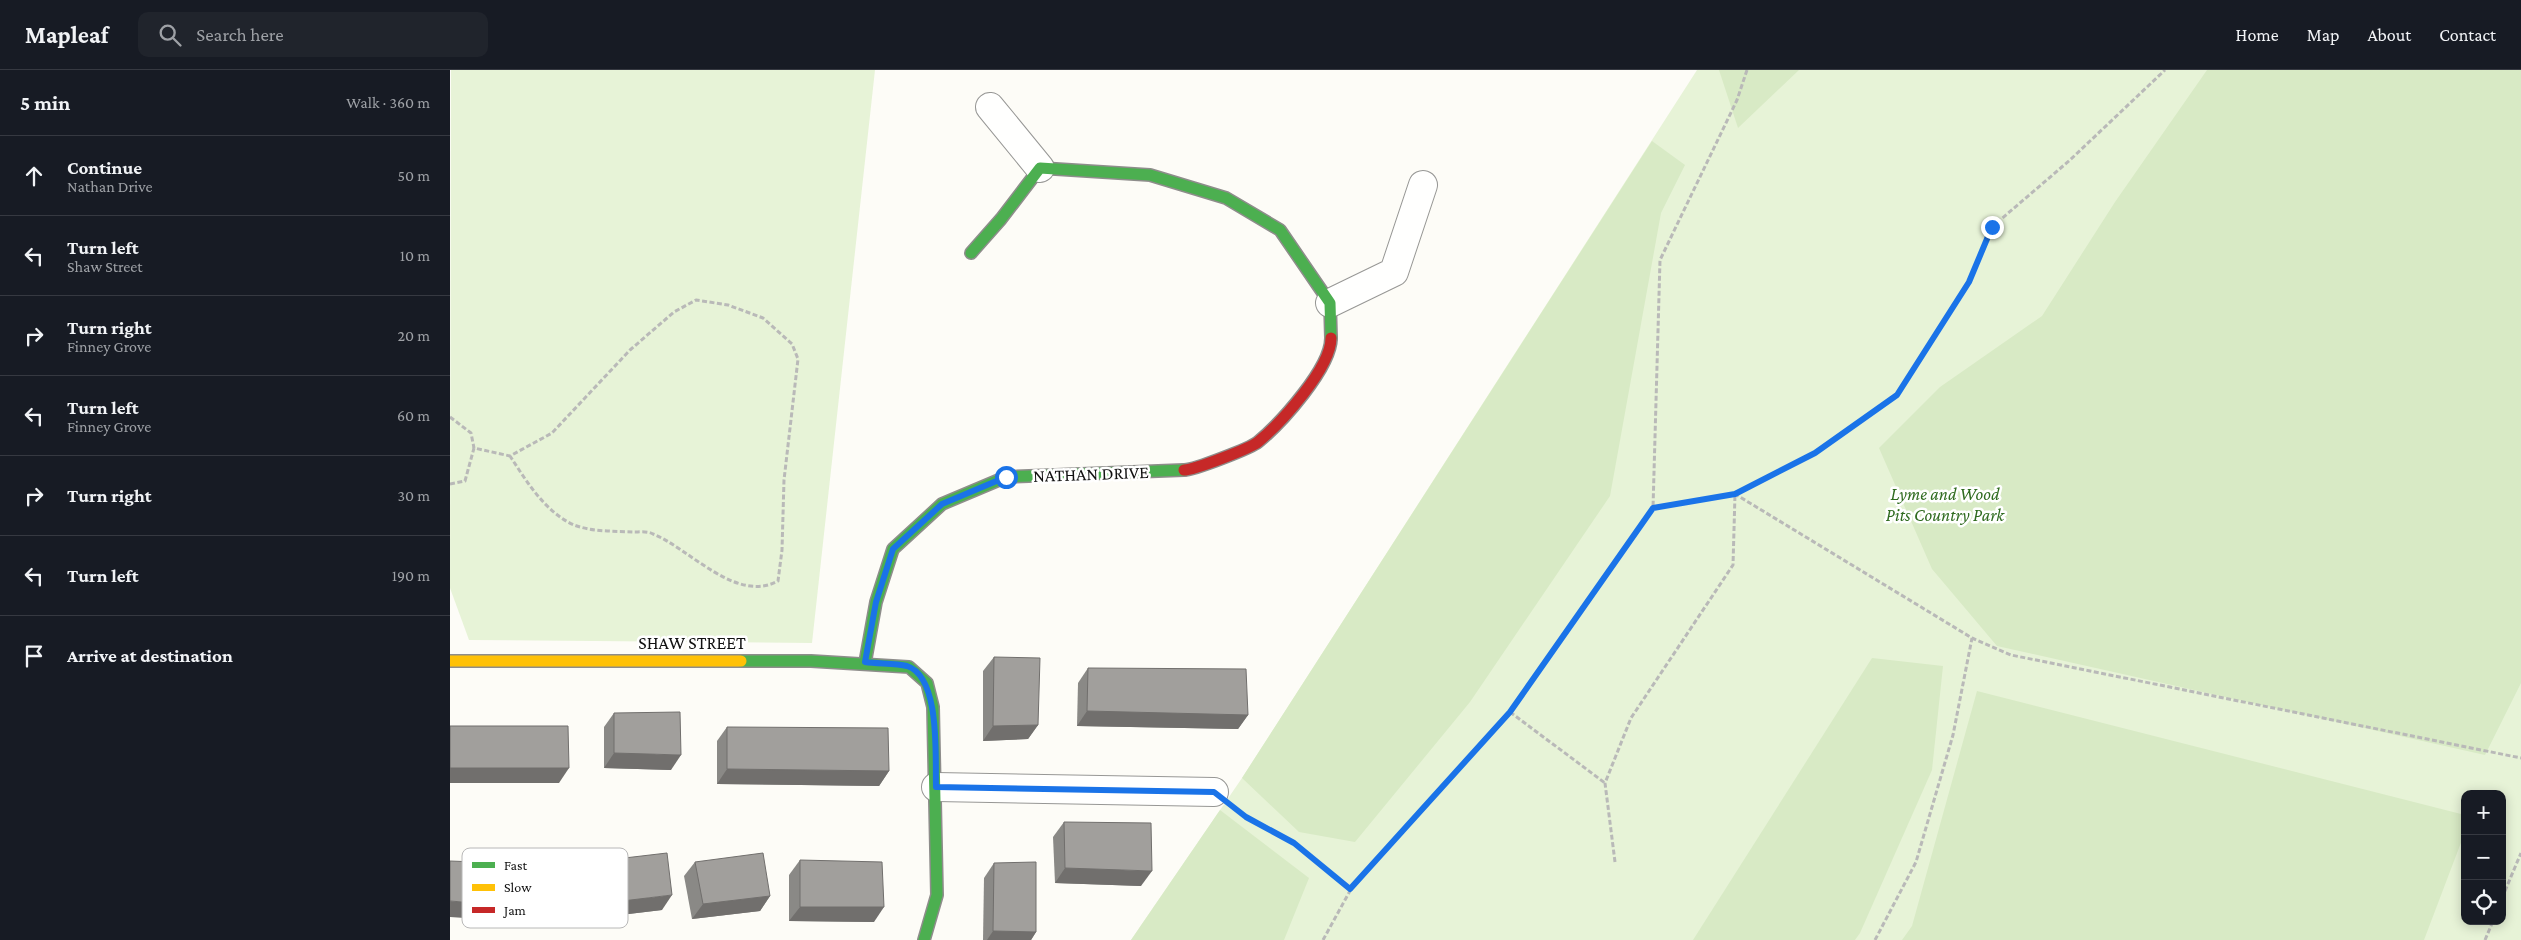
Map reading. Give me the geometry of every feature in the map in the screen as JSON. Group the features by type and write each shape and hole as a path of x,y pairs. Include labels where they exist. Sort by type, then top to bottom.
{"street":[{"path":"990,107 1040,168 1150,175 1226,198 1280,230 1330,303 1394,272 1423,185"},
{"path":"972,253 1040,168"},
{"name":"NATHAN DRIVE","path":"865,662 876,602 893,549 942,504 1006,477 1189,470 1257,443 1307,391 1331,347 1330,303"},
{"name":"SHAW STREET","path":"450,661 865,662 909,667 926,684 933,707 936,787"},
{"path":"924,940 937,895 936,787 1214,792"}],"path":[{"path":"1323,940 1350,889 1510,712 1653,508 1660,260 1737,100 1747,70"},
{"path":"1653,508 1735,494 1815,453 1897,395 1969,282 1992,227 2070,160 2165,70"},
{"path":"474,448 510,456 552,433 630,350 674,312 696,300 728,305 763,318 792,344 798,359 784,480 782,550 778,582 769,586 746,586 715,573 652,533 605,531 574,525 550,510 510,456"},
{"path":"450,418 471,433 474,448 465,481 450,484"},
{"path":"1735,494 1972,638 2011,655 2521,758"},
{"path":"1615,862 1605,783 1631,718 1733,565 1735,494"},
{"path":"1875,940 1916,862 1952,735 1972,638"},
{"path":"1510,712 1605,783"},
{"path":"1214,792 1246,817 1294,843 1350,889"},
{"path":"2506,889 2521,853"},
{"path":"2485,940 2491,925"}],"green space":[{"path":"451,70 875,70 812,643 469,640 450,588"},
{"name":"Lyme and Wood Pits Country Park","path":"1697,70 2521,70 2521,940 1131,940 1242,778"},
{"path":"1719,70 1799,70 1738,128"},
{"path":"2207,70 2521,70 2521,683 2485,755 1997,646 1932,569 1879,448 1940,387 2042,316 2115,202"},
{"path":"1652,141 1685,165 1661,213 1610,496 1470,702 1355,842 1299,832 1242,778"},
{"path":"1872,658 1943,666 1932,770 1860,933 1855,940 1693,940"},
{"path":"1977,691 2461,814 2461,843 2424,940 1902,940 1912,926"},
{"path":"1220,810 1309,878 1284,940 1131,940"}],"building":[{"path":"994,657 1040,658 1038,725 993,726"},
{"path":"1088,668 1246,669 1248,715 1087,711"},
{"path":"680,712 681,755 614,753 614,713"},
{"path":"450,726 568,726 569,768 450,768"},
{"path":"727,727 888,728 889,771 727,769"},
{"path":"1064,822 1151,823 1152,871 1065,868"},
{"path":"667,853 672,895 628,900 628,858"},
{"path":"763,853 770,896 703,904 695,862"},
{"path":"800,860 882,862 884,907 800,907"},
{"path":"450,861 462,861 462,902 450,901"},
{"path":"1036,862 1036,932 993,931 994,863"}],"traffic: fast":[{"path":"971,253 1001,219 1040,168 1150,175 1226,198 1280,230 1330,303 1331,338"},
{"path":"865,663 876,602 893,549 942,504 1006,477 1184,470"},
{"path":"741,661 811,661 909,667 927,683 933,707 937,895 924,940"}],"traffic: slow":[{"path":"450,661 741,661"}],"traffic: jam":[{"path":"1184,470 1210,463 1258,442 1291,409 1314,379 1329,350 1331,338"}],"route":[{"path":"1006,477 942,504 893,549 876,602 865,662 909,667 926,684 933,707 936,787 1214,792 1246,817 1294,843 1350,889 1510,712 1653,508 1735,494 1815,453 1897,395 1969,282 1992,227"}]}
